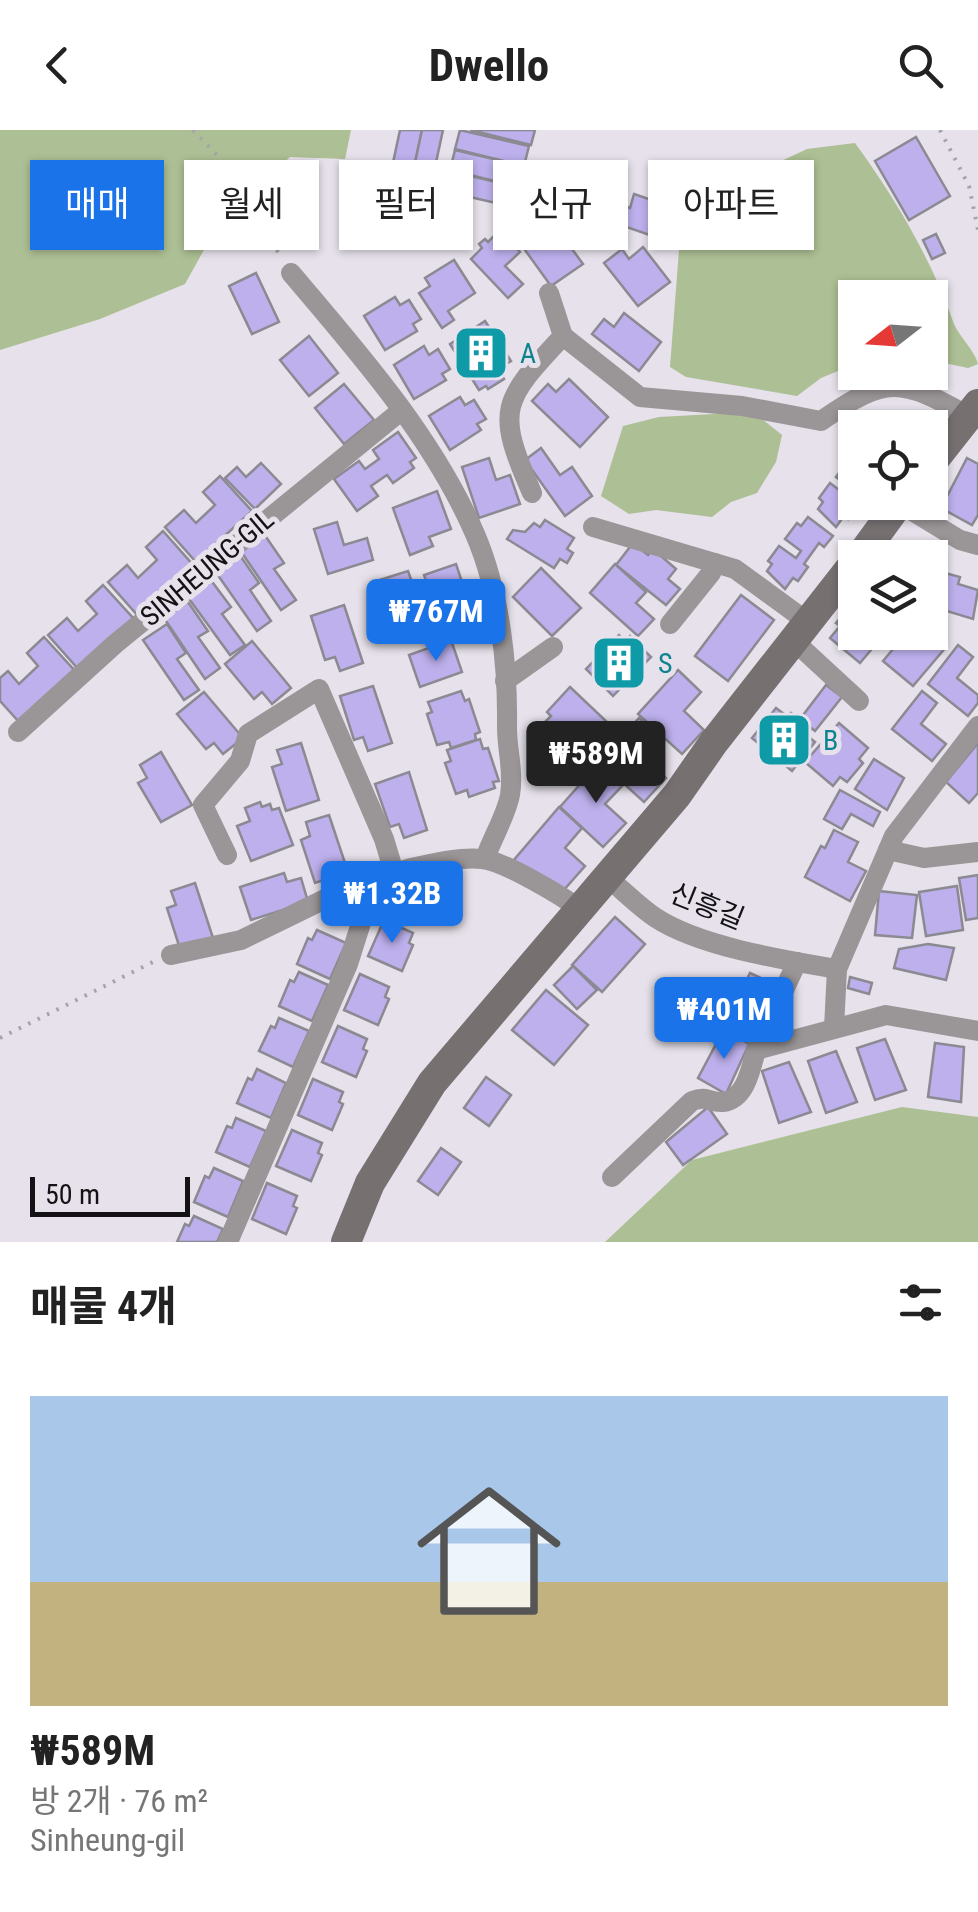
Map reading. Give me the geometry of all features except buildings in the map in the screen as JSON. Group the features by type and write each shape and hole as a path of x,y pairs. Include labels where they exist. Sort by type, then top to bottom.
{"street":[{"path":"291,273 402,410 475,535 498,621 507,742 513,768 510,800 485,858"},
{"path":"549,293 564,336 640,396 742,406 821,420 888,384 973,410 948,442"},
{"path":"532,494 517,458 508,420 510,403 526,376 564,336"},
{"name":"SINHEUNG-GIL","path":"18,732 130,632 402,410"},
{"path":"872,540 887,520"},
{"path":"928,520 960,540 978,545"},
{"path":"594,527 742,573 801,632 859,701"},
{"path":"670,624 715,564"},
{"path":"346,1242 370,1183 432,1083 677,795 838,584"},
{"path":"505,680 553,647"},
{"path":"227,855 203,806 240,761 248,734 319,689 394,872"},
{"path":"834,1028 837,969 894,836 978,726"},
{"path":"888,850 924,858 978,852"},
{"path":"172,955 241,940 358,883 374,882 394,872 441,861 485,858 556,892 580,909"},
{"name":"신흥길","path":"608,878 657,919 761,956 837,969"},
{"path":"228,1242 348,964 374,882"},
{"path":"612,1177 692,1101 704,1097 723,1102 736,1096 746,1084 756,1050 797,962"},
{"path":"756,1050 886,1015 978,1031"}],"path":[{"path":"194,130 218,156 291,273"},
{"path":"940,130 969,186 978,230"},
{"path":"0,1038 172,955"}],"green space":[{"path":"0,130 351,130 345,159 184,160 184,250 204,250 185,284 100,319 0,350"},
{"path":"855,143 911,230 937,280 838,280 838,371 797,396 686,377 670,367 679,250 814,250 814,160 784,160 807,149"},
{"path":"948,309 978,364 968,368 948,364"},
{"path":"757,415 782,435 776,462 757,493 731,502 712,517 656,510 629,514 601,496 623,426 659,417"},
{"path":"902,1107 978,1117 978,1242 605,1242 692,1160"}],"place":[{"name":"A","path":"481,353"},
{"name":"S","path":"619,663"},
{"name":"B","path":"784,740"}]}
